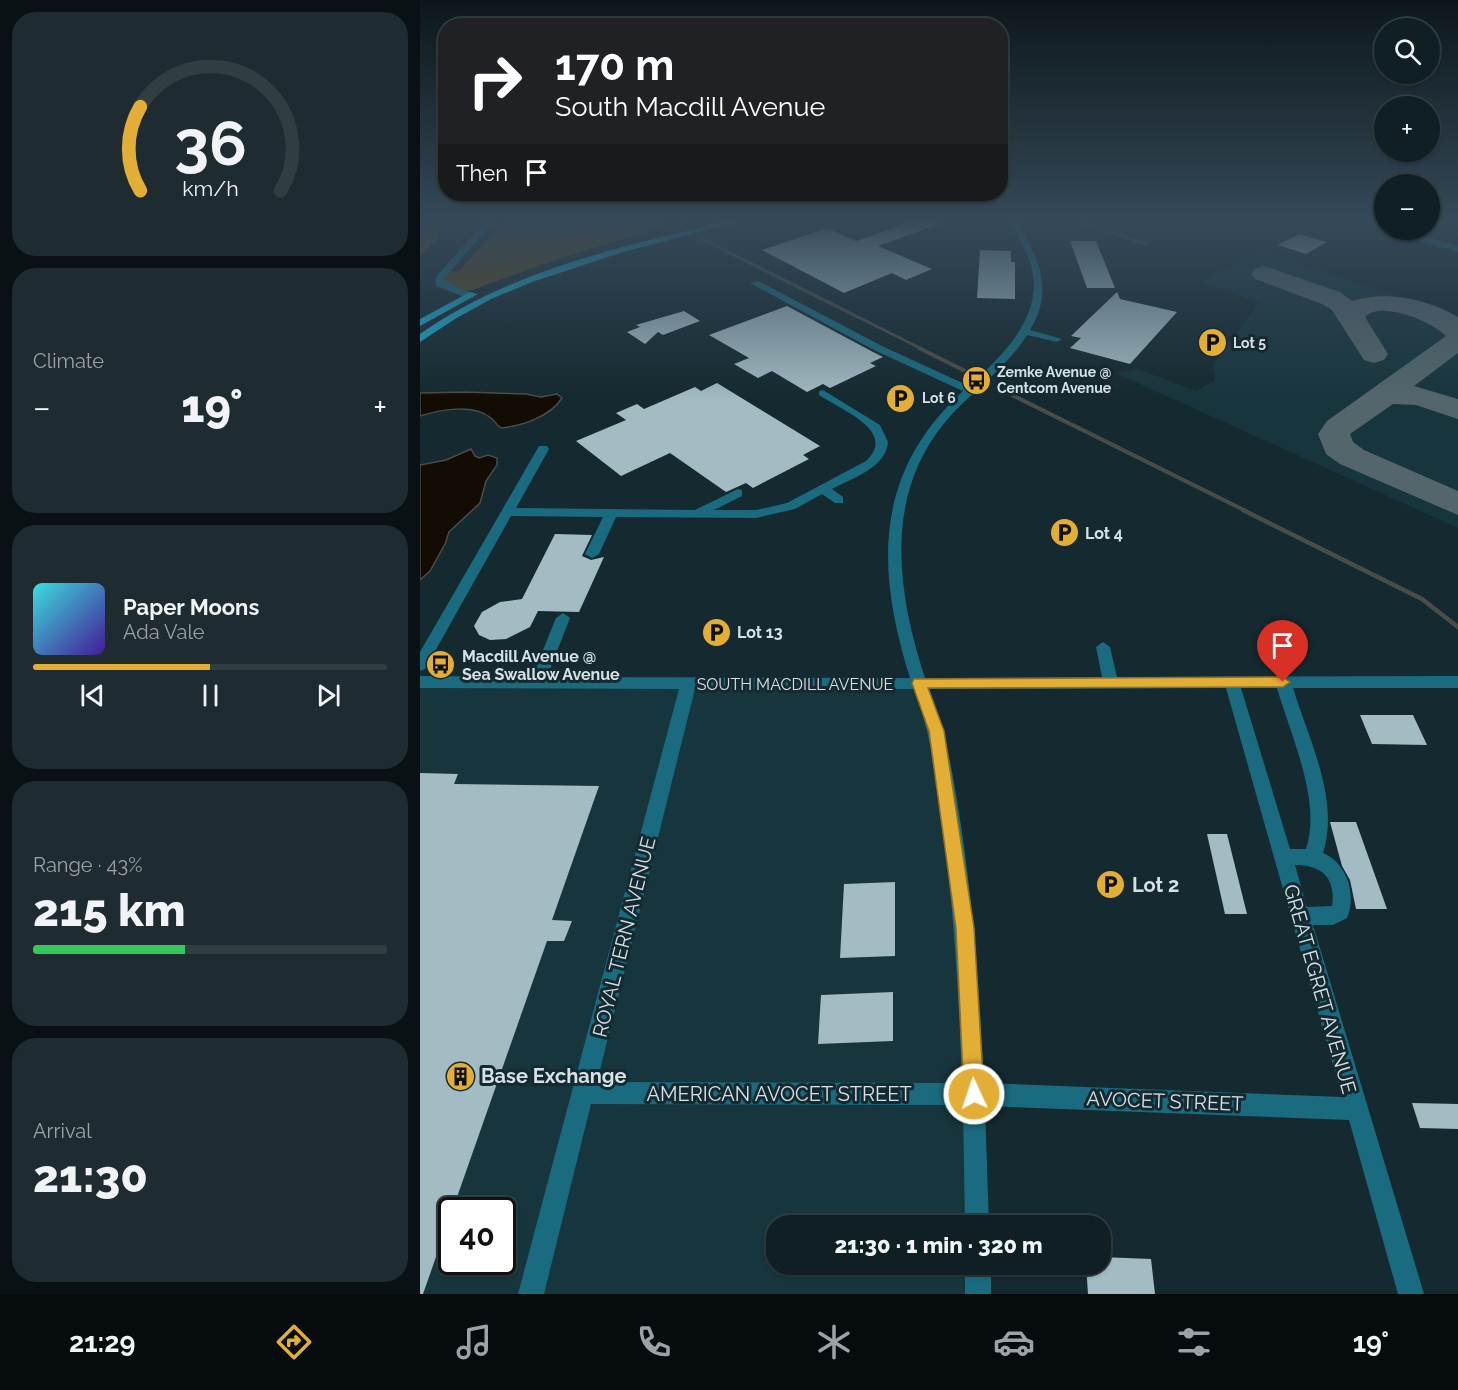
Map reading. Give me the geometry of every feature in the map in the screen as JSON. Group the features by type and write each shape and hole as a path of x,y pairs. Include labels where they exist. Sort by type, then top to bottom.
{"main road":[{"path":"420,323 470,296 513,280"},
{"path":"420,339 468,308 533,280"}],"street":[{"path":"438,280 439,284 470,296"},
{"path":"977,1215 974,1094 965,928 937,731 919,683 893,578 894,529 907,476 929,434 1001,363 1024,331 1036,305 1038,280"},
{"path":"755,283 878,348 971,391"},
{"path":"1024,331 1057,339"},
{"path":"507,512 611,514 769,512 791,506 870,464 880,453 883,445 881,432 876,427 823,393"},
{"path":"830,412 842,405"},
{"path":"420,665 543,448"},
{"path":"823,489 839,500"},
{"path":"700,512 738,493"},
{"path":"592,554 611,514"},
{"path":"537,683 563,618"},
{"path":"1104,647 1111,683"},
{"name":"SOUTH MACDILL AVENUE","path":"420,682 688,684 1458,682"},
{"path":"1283,682 1320,801 1320,835 1313,856"},
{"name":"GREAT EGRET AVENUE","path":"1232,683 1411,1294"},
{"name":"ROYAL TERN AVENUE","path":"531,1294 688,684"},
{"path":"1282,857 1313,856 1324,859 1336,873 1344,900 1340,912 1333,916 1299,916"},
{"name":"AMERICAN AVOCET STREET","path":"584,1093 974,1094"},
{"name":"AVOCET STREET","path":"974,1094 1355,1109"},
{"path":"978,1275 978,1294"}],"shaded area":[{"path":"443,280 499,280 472,290 465,291"},
{"path":"1350,280 1458,316 1458,528 1116,373 1138,369 1196,391 1215,380 1213,364 1259,303 1201,282"},
{"path":"420,393 526,394 541,397 557,394 562,398 557,405 535,419 501,428 484,413 466,409 446,410 420,416"},
{"path":"471,449 479,458 488,455 497,458 497,465 486,481 480,503 449,532 430,571 420,580 420,465 446,460"},
{"path":"420,682 919,683 965,928 977,1215 766,1215 766,1275 978,1275 978,1294 420,1294"}],"building":[{"path":"820,280 874,280 844,293"},
{"path":"978,280 1015,280 1015,299 977,298"},
{"path":"1084,280 1112,280 1115,288 1087,288"},
{"path":"1117,292 1120,299 1177,312 1130,364 1070,348 1081,338 1071,336"},
{"path":"787,306 883,357 870,363 876,366 830,388 823,384 807,392 772,371 758,378 751,374 734,364 749,358 709,335"},
{"path":"684,311 700,321 663,335 658,332 645,344 627,332 640,327 636,325"},
{"path":"717,383 820,446 803,455 809,459 753,488 746,483 726,492 670,453 621,476 576,441 626,420 616,413 637,404 644,409 695,387 701,391"},
{"path":"555,534 592,535 582,556 591,560 604,557 579,612 538,611 530,627 506,639 490,640 479,635 474,626 482,612 500,602 522,599"},
{"path":"1360,715 1413,715 1427,745 1372,744"},
{"name":"Base Exchange","path":"420,773 458,774 454,784 599,786 552,920 572,921 564,941 547,941 457,1197 438,1197 438,1251 423,1294 420,1294"},
{"path":"1330,822 1356,822 1387,909 1356,909 1350,880 1342,866"},
{"path":"1207,834 1227,834 1247,914 1225,914"},
{"path":"895,882 895,956 840,958 844,884"},
{"path":"893,992 893,1041 818,1044 821,995"},
{"path":"1412,1103 1458,1104 1458,1129 1420,1128"},
{"path":"1111,1257 1151,1259 1155,1294 1088,1294 1087,1275 1111,1275"}],"waterway":[{"path":"785,280 922,349"},
{"path":"919,348 969,373"},
{"path":"998,388 1246,511"},
{"path":"1243,510 1422,599 1458,627"}],"taxiway":[{"path":"1282,280 1331,298 1342,305 1352,320"},
{"path":"1374,354 1351,317 1355,309 1366,305 1394,304 1425,311 1439,317 1458,332"},
{"path":"1458,340 1338,428 1334,434 1338,447 1352,457 1458,504"},
{"path":"1378,399 1398,394 1419,396 1458,410"}],"place":[{"name":"Lot 5","path":"1212,343"},
{"name":"Zemke Avenue @ Centcom Avenue","path":"976,380"},
{"name":"Lot 6","path":"901,398"},
{"name":"Lot 4","path":"1064,533"},
{"name":"Lot 13","path":"716,632"},
{"name":"Macdill Avenue @ Sea Swallow Avenue","path":"441,665"},
{"name":"Lot 2","path":"1111,885"},
{"name":"Base Exchange","path":"460,1076"}],"route":[{"path":"974,1094 965,928 937,731 919,683 1283,682"}]}
